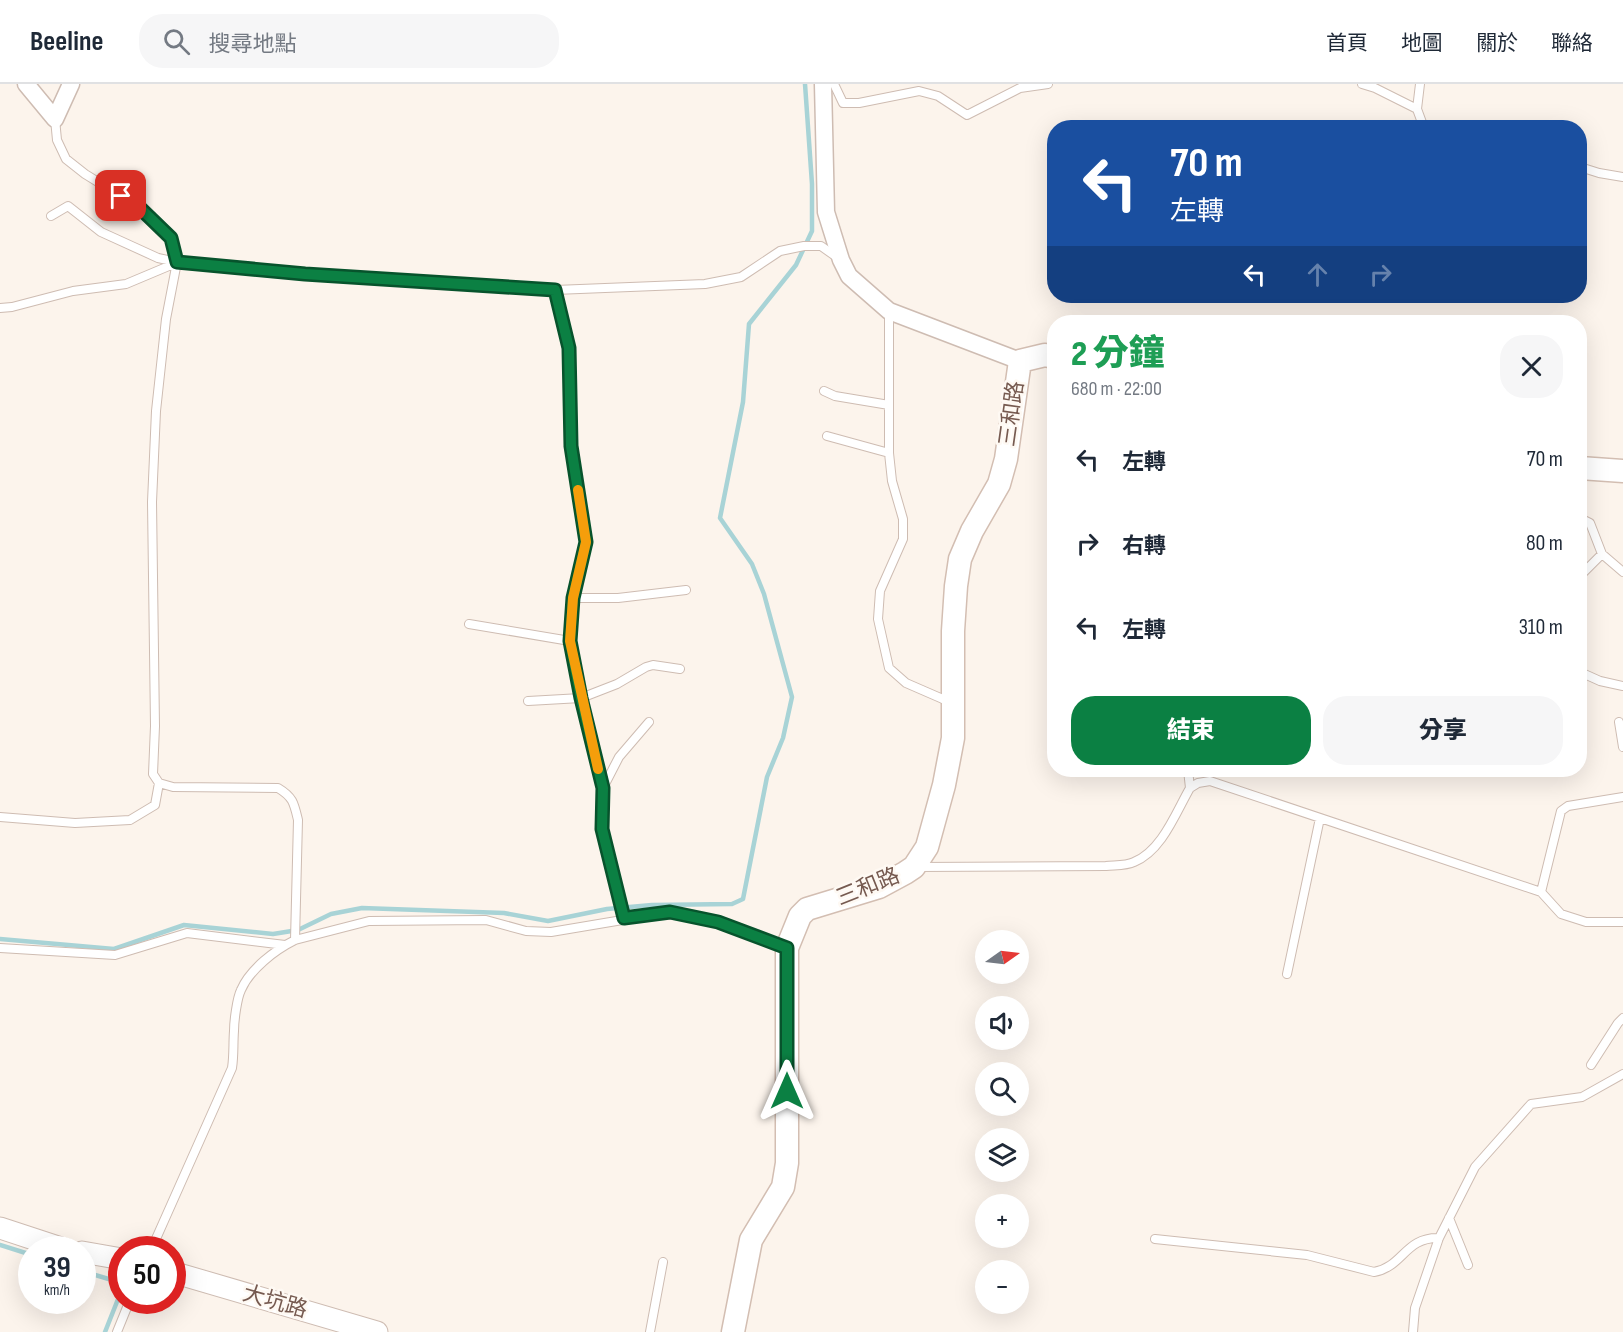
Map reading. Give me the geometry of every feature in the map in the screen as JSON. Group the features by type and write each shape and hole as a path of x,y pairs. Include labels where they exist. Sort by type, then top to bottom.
{"main road":[{"name":"三和路","path":"733,1332 751,1240 783,1187 788,1163 787,948 800,916 807,909 879,887 914,867 927,847 944,785 953,738 956,586 960,559 972,531 999,484 1006,459 1020,361 1047,355"},
{"path":"1587,468 1623,471"}],"street":[{"path":"26,84 55,119 70,84"},
{"name":"三和路","path":"823,84 826,212 841,260 849,276 889,311 1020,361"},
{"path":"0,1228 24,1236"},
{"name":"大坑路","path":"186,1276 377,1332"}],"lane":[{"path":"834,84 843,103 859,103 919,90 938,96 967,115 1020,88 1048,84"},
{"path":"1362,84 1417,109"},
{"path":"1420,84 1417,109 1421,120"},
{"path":"55,119 57,140 66,159 85,174 140,208 171,238 177,262 166,319 156,411 152,502 155,726 153,774 159,783 173,787 278,788 288,794 294,804 298,820 295,940"},
{"path":"1587,169 1623,177"},
{"path":"51,216 68,206 101,232 149,254 177,262 305,274 555,290 705,284 741,277 780,251 804,246 821,246 841,260"},
{"path":"0,308 73,291 126,284 177,262"},
{"path":"555,290 569,348 571,446 586,542 573,598 570,641 603,788 602,829 624,918"},
{"path":"889,311 889,453 892,481 904,530 903,539 880,591 878,620 882,646 889,668 906,682 952,703"},
{"path":"824,391 835,396 889,405"},
{"path":"827,436 889,453"},
{"path":"1587,522 1590,523 1602,554 1623,572"},
{"path":"1587,569 1602,554"},
{"path":"573,598 618,598 686,590"},
{"path":"469,624 570,641"},
{"path":"528,701 581,698 617,684 652,665 680,669"},
{"path":"1587,675 1600,681 1623,686"},
{"path":"603,788 620,758 649,722"},
{"path":"1619,722 1623,747"},
{"path":"1189,777 1190,788"},
{"path":"914,867 1106,866 1133,863 1159,841 1190,788 1198,783 1210,781 1541,892 1562,914 1586,922 1623,922"},
{"path":"0,817 75,823 130,819 155,805 159,783"},
{"path":"1541,892 1561,811 1568,806 1623,798"},
{"path":"1287,974 1320,818"},
{"path":"157,1236 232,1068 234,1030 240,990 257,968 285,945 295,940 369,921 486,920 526,931 551,932 670,912 718,922 787,948"},
{"path":"0,948 115,955 187,933 285,945"},
{"path":"1591,1065 1623,1018"},
{"path":"1413,1332 1415,1308 1439,1238 1475,1167 1531,1104 1582,1098 1623,1074"},
{"path":"1449,1218 1468,1264"},
{"path":"1155,1239 1307,1255 1374,1272 1385,1270 1413,1245 1426,1238 1439,1238"},
{"path":"650,1332 663,1262"},
{"path":"117,1332 124,1314"}],"waterway":[{"path":"0,939 114,949 184,925 273,934 298,930 331,914 362,908 504,913 548,921 607,909 652,905 732,904 743,899 767,777 783,738 792,697 764,594 752,564 720,518 743,402 749,324 796,265 812,231 812,184 805,84"},
{"path":"0,1245 18,1251"},
{"path":"96,1275 108,1279"},
{"path":"105,1332 112,1314"}],"slow traffic":[{"path":"578,490 586,542 573,598 570,641 598,769"}],"route":[{"path":"121,196 140,208 171,238 177,262 305,274 555,290 569,348 571,446 586,542 573,598 570,641 603,788 602,829 624,918 670,912 718,922 787,948 787,1091"}]}
